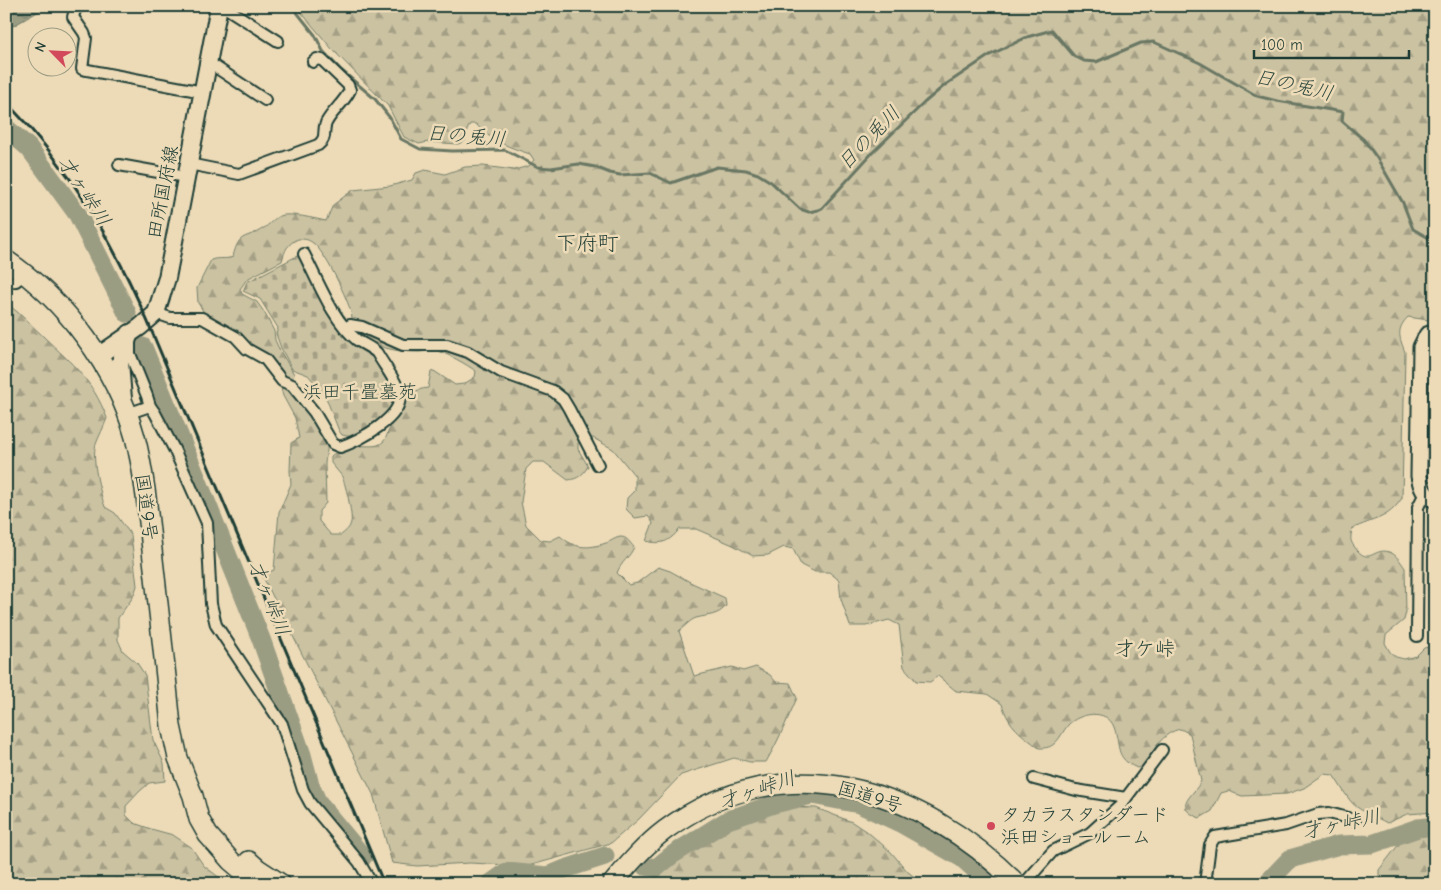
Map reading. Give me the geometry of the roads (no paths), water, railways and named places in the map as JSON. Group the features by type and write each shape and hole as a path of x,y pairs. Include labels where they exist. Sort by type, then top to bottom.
{"highway":[{"name":"国道9号","path":"6,260 25,273 59,305 98,356 125,408 135,437 144,479 171,726 178,758 193,796 199,819 208,835 231,861 258,884"},
{"name":"国道9号","path":"612,884 656,837 707,805 732,794 758,788 781,784 807,783 864,790 906,806 953,832 992,861 1017,884"},
{"name":"国道9号","path":"193,796 206,817 228,841 258,869 281,884"}],"main road":[{"name":"田所国府線","path":"156,313 167,278 219,6"},
{"path":"98,356 156,313"},
{"path":"125,408 120,362 130,333"}],"street":[{"path":"79,6 73,16 86,38 82,69 203,92"},
{"path":"223,6 278,41"},
{"path":"119,165 240,174 318,145 325,137 326,124 346,96 349,87 322,60 317,59 313,62"},
{"path":"208,62 265,100"},
{"path":"156,313 170,318 202,318 236,337 247,348 264,359 282,381 292,385 318,417 333,444 340,447 355,442 385,422 392,414 398,401 399,392 377,353 357,340 336,316 304,254"},
{"path":"6,282 16,281 25,273"},
{"path":"346,328 350,325 362,327 403,345 447,345 468,352 501,372 553,391 563,399 598,465"},
{"path":"1417,636 1418,507 1430,497 1419,476 1421,347 1427,335 1435,332"},
{"path":"130,333 130,354 150,406 155,412 174,450 207,523 210,604 216,625 282,724 303,790 310,803 359,862 372,884"},
{"path":"125,408 150,406"},
{"path":"1024,884 1054,851 1090,833 1103,822 1126,798 1162,750"},
{"path":"1034,779 1076,790 1126,798"},
{"path":"1205,884 1210,845 1215,837 1286,825 1318,814 1328,813 1355,820"}],"water":[{"path":"6,6 48,6 6,30"}],"waterway":[{"name":"日の兎川","path":"292,6 315,35 323,51 341,70 375,99 390,118 401,139 420,149 452,151 505,150 538,167 551,168 579,164 620,175 650,173 671,183 717,167 746,170 758,174 771,182 800,209 809,212 822,208 873,152 925,102 945,85 990,55 1027,37 1052,30 1074,56 1084,61 1096,62 1141,43 1154,42 1200,63 1257,96 1343,112 1342,121 1364,140 1377,158 1403,203 1413,229 1434,241 1435,248"},
{"name":"才ヶ峠川","path":"6,128 29,148 78,215 127,313"},
{"name":"才ヶ峠川","path":"143,347 261,639 302,755 310,785 318,803 363,857"},
{"name":"才ヶ峠川","path":"645,866 656,868 672,855 728,820 774,804 812,795 859,804 902,824 962,858 991,884"},
{"name":"才ヶ峠川","path":"1266,884 1290,859 1339,845 1372,844 1418,828 1435,826"},
{"name":"才ヶ峠川","path":"490,884 507,872 548,876 605,856"}],"railway":[{"path":"6,102 50,152 69,178 119,260 147,320 384,884"}],"place":[{"name":"タカラスタンダード 浜田ショールーム","path":"991,826"}],"district":[{"name":"下府町","path":"587,243"},
{"name":"才ケ峠","path":"1145,648"}],"park label":[{"name":"浜田千畳墓苑","path":"360,392"}]}
